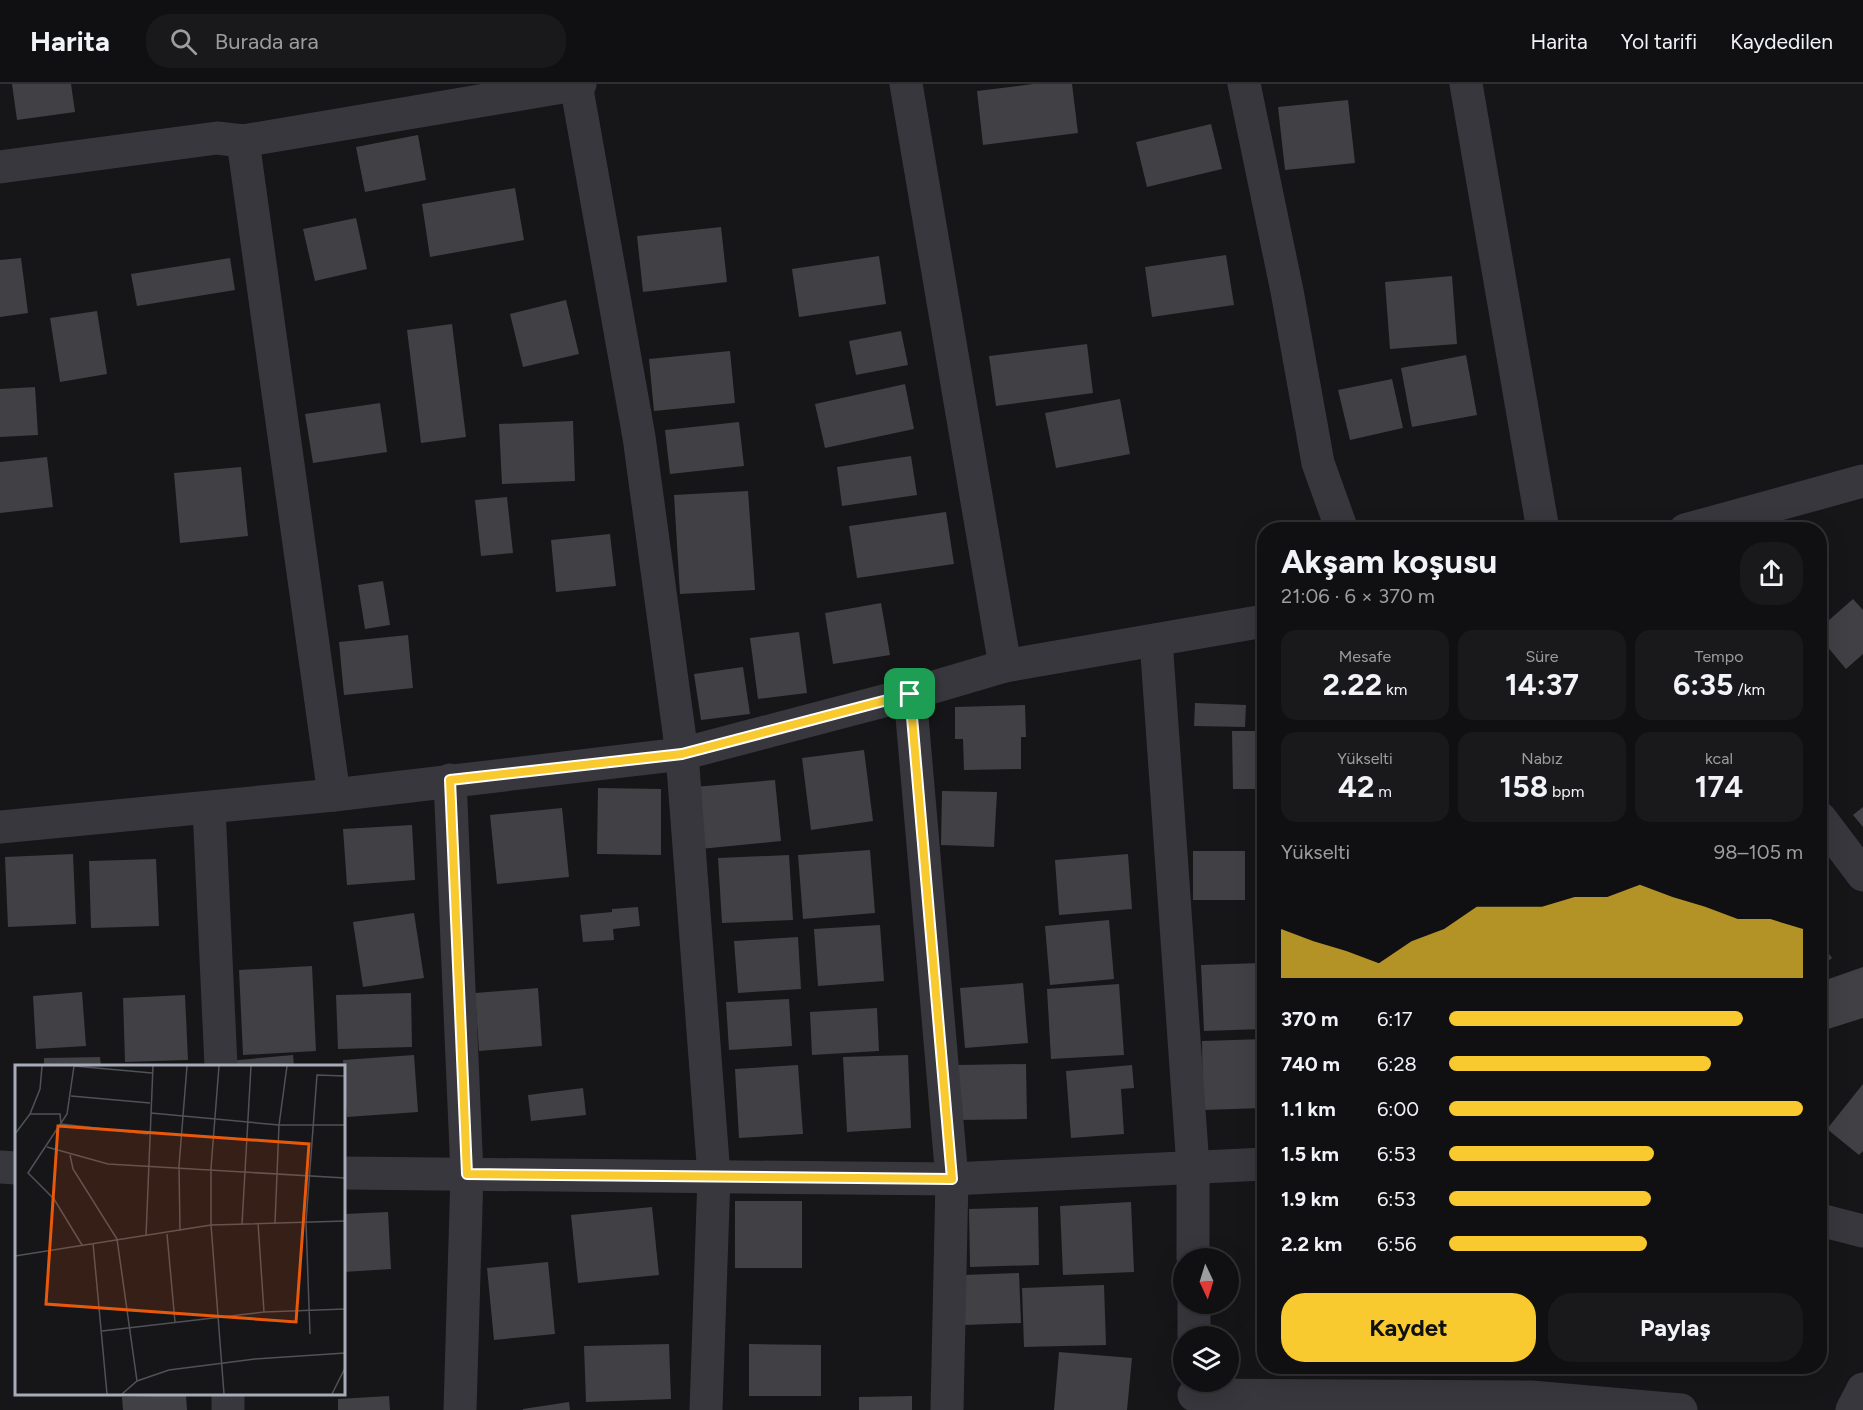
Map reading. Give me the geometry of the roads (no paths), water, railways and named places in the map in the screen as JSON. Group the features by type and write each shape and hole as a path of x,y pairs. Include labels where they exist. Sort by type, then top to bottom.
{"street":[{"path":"0,166 217,138 243,141 578,84 639,437 682,754 714,1176 706,1410"},
{"path":"906,84 1005,666"},
{"path":"1244,84 1287,291 1318,463 1339,522"},
{"path":"1466,84 1542,522"},
{"path":"243,141 334,795"},
{"path":"1714,522 1863,481"},
{"path":"0,827 334,795 682,754 910,694 1005,666 1257,622"},
{"path":"1156,640 1192,1167 1193,1248"},
{"path":"910,694 952,1179 947,1410"},
{"path":"450,780 467,1174 460,1410"},
{"path":"209,808 221,1065"},
{"path":"1827,827 1863,875"},
{"path":"345,1173 952,1179 1257,1164"},
{"path":"0,1167 15,1168"},
{"path":"1827,1222 1863,1231"},
{"path":"1852,1410 1863,1389"},
{"path":"1194,1395 1532,1397 1681,1410"}]}
